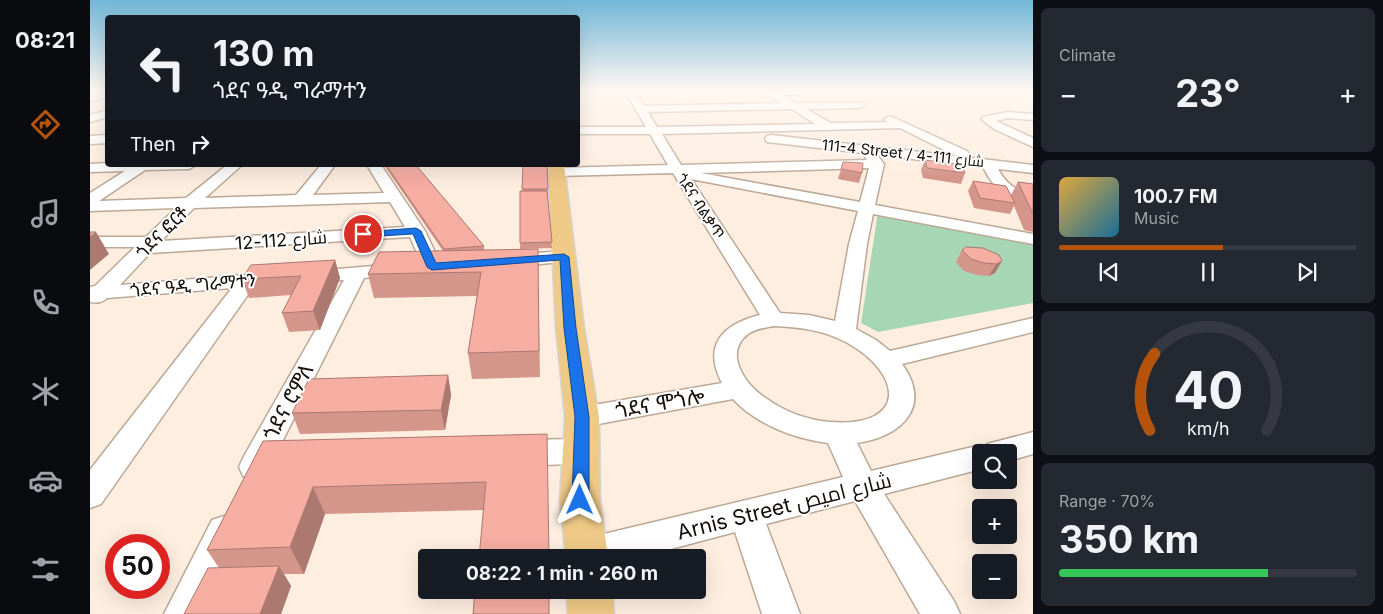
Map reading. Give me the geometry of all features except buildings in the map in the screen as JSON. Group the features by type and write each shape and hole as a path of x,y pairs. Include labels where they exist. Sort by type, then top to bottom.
{"main road":[{"path":"556,169 570,328 582,417 580,500 586,549"},
{"path":"590,599 591,614"}],"street":[{"name":"ጎደና ብልቃጥ","path":"648,120 773,319"},
{"path":"816,120 867,149 877,164 858,244 844,332"},
{"path":"891,120 982,162 1002,190 1033,198"},
{"path":"988,120 998,127 1033,143"},
{"path":"580,131 714,130 902,125"},
{"name":"111-4 Street / شارع 111-4","path":"714,130 1033,169"},
{"path":"90,140 105,139"},
{"path":"556,169 679,172 877,164"},
{"path":"90,168 116,167"},
{"path":"90,200 141,167"},
{"name":"ጎደና ፎርቶ","path":"93,296 150,245 191,202 233,167"},
{"path":"300,201 326,167"},
{"path":"375,167 416,231"},
{"path":"679,172 1033,239"},
{"path":"90,206 394,198"},
{"name":"شارع 112-12","path":"90,242 150,245 416,231"},
{"name":"ጎደና ዓዲ ግራማተን","path":"93,296 248,281 442,266 416,231"},
{"path":"489,262 564,257"},
{"name":"ጎደና ሮምለ","path":"183,614 260,456 357,273"},
{"path":"90,494 248,281"},
{"path":"773,319 796,320 820,324 844,332 868,346 886,360 895,372 903,389 901,408 889,422 866,431 838,434 808,429 780,419 756,405 738,389 727,372 724,355 728,341 738,330 754,323 773,319"},
{"path":"886,360 1033,325"},
{"name":"ጎደና ሞጎሎ","path":"582,417 738,389"},
{"path":"838,434 863,487 941,614"},
{"path":"1017,447 1033,443"},
{"path":"493,452 580,451"},
{"path":"260,456 289,456"},
{"name":"Arnis Street شارع اميص","path":"644,549 746,516 972,458"},
{"path":"746,516 781,614"}],"green space":[{"path":"878,212 1033,242 1033,303 878,332 861,323"}],"route":[{"path":"363,234 416,231 432,267 564,257 570,328 582,417 580,500"}]}
